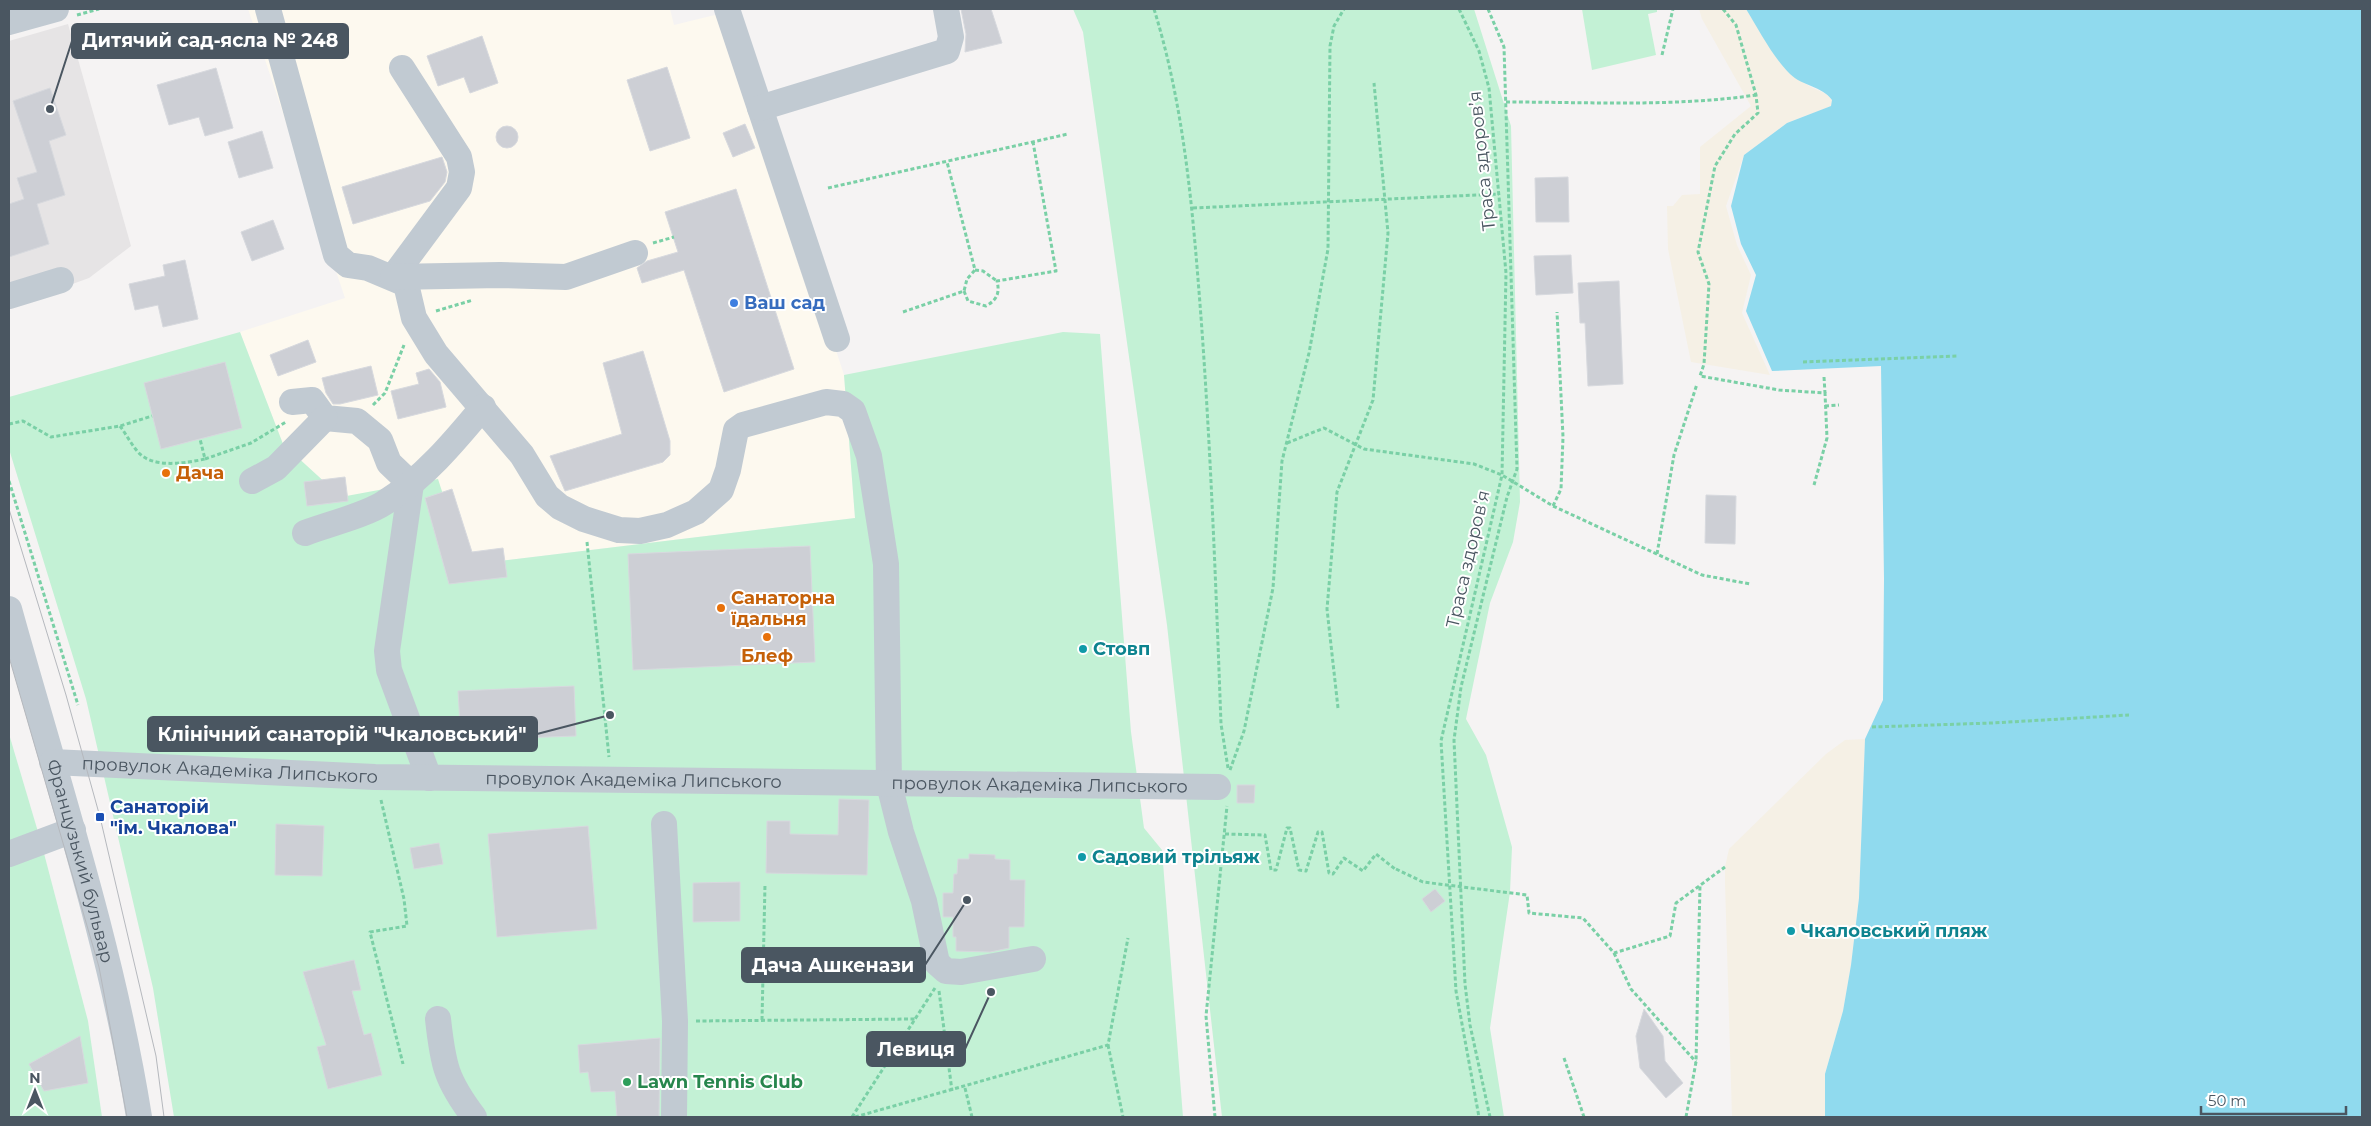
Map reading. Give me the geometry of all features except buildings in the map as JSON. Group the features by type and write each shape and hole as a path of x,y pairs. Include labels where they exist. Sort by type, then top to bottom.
{"street":[{"path":"9,22 56,9"},
{"path":"268,9 336,255 348,265 368,268 406,284 414,318 436,354 484,407 522,455 546,496 560,507 584,520 619,530 640,531 667,525 696,512 721,490 728,470 736,430 743,425 826,402 843,404 853,411 870,456 886,564 889,784 901,832 924,901 936,963 946,970 961,972 1032,959"},
{"path":"727,9 837,339"},
{"path":"760,108 946,51 951,37 946,9"},
{"path":"393,277 459,188 462,172 459,157 402,68"},
{"path":"393,277 500,275 566,278 641,249"},
{"path":"9,296 60,280"},
{"path":"292,402 312,400 325,418 357,422 380,440 389,463 411,484"},
{"path":"305,533 383,504 411,484 447,449 484,407"},
{"path":"252,481 276,468 325,418"},
{"path":"411,484 387,651 389,670 429,778"},
{"name":"Французький бульвар","path":"9,609 72,830 129,1052 139,1117"},
{"name":"провулок Академіка Липського","path":"52,762 376,777 889,784 1225,786"},
{"path":"664,824 675,1021 674,1117"},
{"path":"9,854 72,830"},
{"path":"438,1019 442,1061 456,1093 474,1117"}],"path":[{"path":"1154,9 1174,79 1193,208 1209,421 1225,786 1224,834 1206,1016 1215,1117"},
{"name":"Траса здоров’я","path":"1459,9 1485,69 1489,88 1506,273 1502,475 1441,741 1456,991 1479,1117"},
{"path":"1488,9 1504,47 1517,469 1512,481 1463,678 1454,740 1460,886 1470,1025 1490,1117"},
{"path":"1662,55 1673,9"},
{"path":"1724,9 1736,25 1756,95 1758,113 1734,134 1715,166 1698,252 1709,284 1704,364 1700,376 1779,390 1824,393"},
{"path":"1225,786 1244,730 1273,588 1282,461 1309,352 1328,249 1330,202 1330,46 1334,26 1342,10"},
{"path":"1338,708 1327,609 1337,492 1373,400 1388,233 1374,83"},
{"path":"1506,102 1726,100 1756,95"},
{"path":"828,188 1068,134"},
{"path":"997,281 1056,271 1032,142"},
{"path":"947,162 975,270"},
{"path":"1193,208 1499,194"},
{"path":"641,249 674,237"},
{"path":"975,270 983,271 997,281 999,291 994,301 986,306 968,301 964,291 967,279 975,270"},
{"path":"903,312 964,291"},
{"path":"357,422 386,393 414,318 474,299"},
{"path":"1553,506 1561,488 1563,437 1557,312"},
{"path":"1803,362 1957,356"},
{"path":"1814,485 1827,438 1824,377"},
{"path":"1657,554 1674,455 1697,384"},
{"path":"1825,406 1839,405"},
{"path":"9,424 23,420 51,437 120,426 152,416"},
{"path":"120,426 139,454 162,463 184,464 251,443 294,417 325,418"},
{"path":"1287,443 1324,428 1364,449 1474,464 1502,475 1553,506 1702,575 1750,584"},
{"path":"200,439 205,458"},
{"path":"9,481 78,705"},
{"path":"584,520 611,780"},
{"path":"1872,727 1992,723 2129,715"},
{"path":"376,777 404,899 407,926 370,932 403,1064"},
{"path":"1224,834 1265,835 1271,870 1276,870 1287,828 1290,828 1299,870 1306,871 1318,832 1322,832 1328,873 1333,874 1344,858 1363,871 1376,854 1395,869 1423,882 1527,894 1529,913 1583,918 1614,952 1630,989 1696,1062"},
{"path":"1614,952 1670,936 1676,903 1725,867"},
{"path":"762,1020 765,884"},
{"path":"1686,1117 1696,1062 1700,885"},
{"path":"1122,1117 1108,1045 1128,938"},
{"path":"852,1117 938,984"},
{"path":"675,1021 915,1019"},
{"path":"855,1117 869,1115 965,1088 1108,1045"},
{"path":"1564,1058 1584,1117"},
{"path":"965,1088 972,1117"}],"shaded area":[{"path":"248,9 670,9 674,25 727,12 844,375 855,518 466,565 341,497 283,444 240,332 345,298"},
{"path":"68,24 131,246 89,278 9,307 9,41"}],"green space":[{"path":"1073,9 1474,9 1511,126 1520,502 1513,542 1490,603 1466,719 1486,755 1512,847 1510,892 1490,1028 1504,1117 1222,1117 1167,625 1083,32"},
{"path":"1582,9 1657,9 1657,12 1648,14 1656,55 1592,70"},
{"path":"240,332 283,444 341,497 438,479 466,565 855,518 844,375 1063,332 1100,334 1131,732 1144,828 1162,850 1183,1117 174,1117 153,988 86,699 9,449 9,397"},
{"path":"9,734 41,842 88,1021 102,1117 9,1117"}],"sand":[{"path":"1699,9 1746,9 1766,39 1789,67 1806,84 1826,94 1832,100 1831,106 1787,123 1744,155 1726,206 1737,245 1751,275 1742,313 1770,375 1691,362 1668,249 1667,206 1673,206 1682,195 1700,194 1700,147 1751,106 1702,19"},
{"name":"Чкаловський пляж","path":"1865,739 1859,898 1843,1011 1825,1074 1825,1117 1732,1117 1725,883 1725,867 1729,849 1826,754 1845,740"}],"water":[{"path":"1746,9 2362,9 2362,1117 1825,1117 1825,1074 1843,1011 1859,898 1865,739 1883,700 1884,579 1881,366 1772,371 1746,311 1756,275 1741,244 1731,206 1744,155 1787,123 1831,106 1832,100 1823,92 1795,78 1783,67"}],"tram line":[{"path":"9,509 66,695 100,817 156,1056 164,1117"},
{"path":"9,657 99,967 127,1117"}],"place":[{"name":"Дитячий сад-ясла № 248","path":"50,109"},
{"name":"Ваш сад","path":"734,303"},
{"name":"Дача","path":"166,473"},
{"name":"Санаторна їдальня","path":"721,608"},
{"name":"Блеф","path":"767,637"},
{"name":"Стовп","path":"1083,649"},
{"name":"Клінічний санаторій \"Чкаловський\"","path":"610,715"},
{"name":"Санаторій \"ім. Чкалова\"","path":"100,817"},
{"name":"Садовий трільяж","path":"1082,857"},
{"name":"Дача Ашкенази","path":"967,900"},
{"name":"Чкаловський пляж","path":"1791,931"},
{"name":"Левиця","path":"991,992"},
{"name":"Lawn Tennis Club","path":"627,1082"}]}
